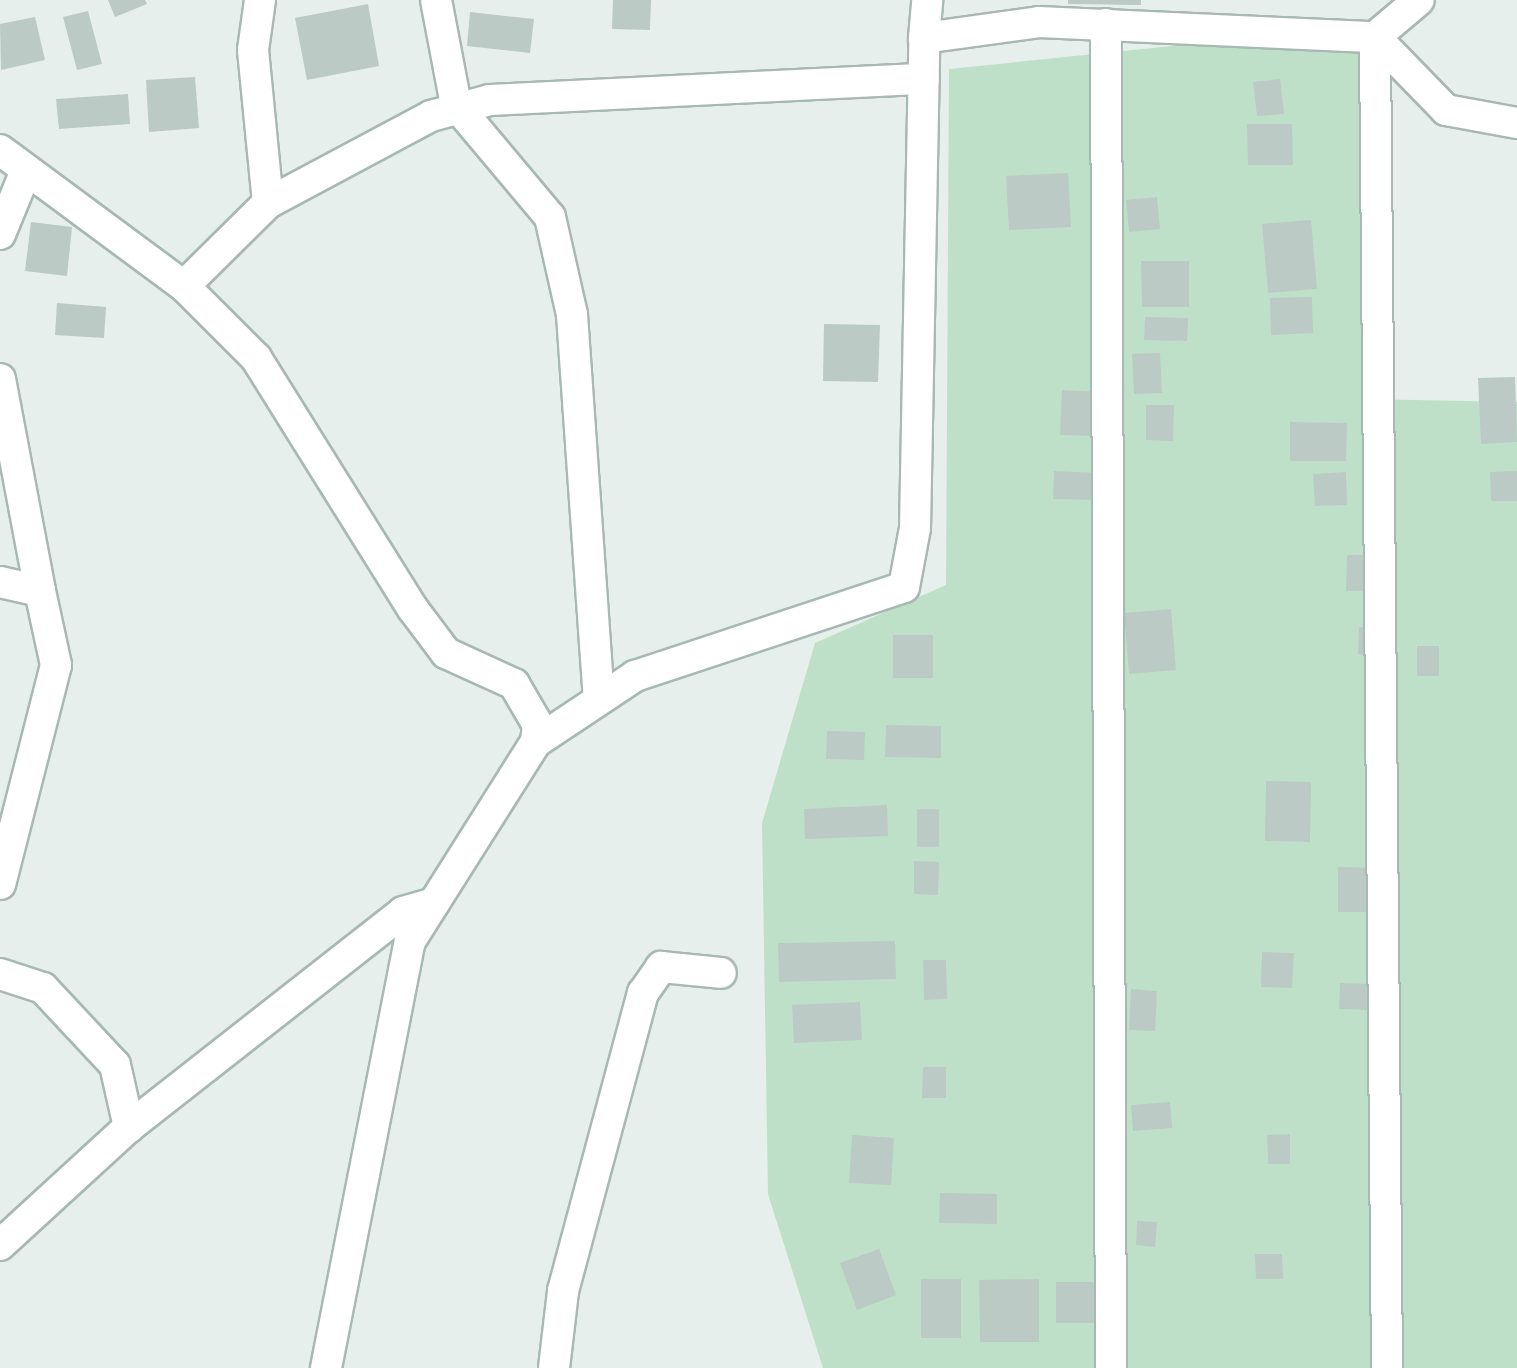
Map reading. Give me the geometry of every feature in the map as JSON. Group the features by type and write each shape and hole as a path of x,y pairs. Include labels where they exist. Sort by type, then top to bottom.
{"street":[{"path":"260,0 253,50 268,203"},
{"path":"436,0 459,108 550,217 572,316 599,698"},
{"path":"326,1368 410,941 536,742 635,676 904,587 915,528 926,0"},
{"path":"1386,1368 1375,37 1418,0"},
{"path":"924,38 1039,22 1375,37 1446,110 1517,123"},
{"path":"1106,24 1111,1368"},
{"path":"184,286 268,203 459,108 923,80"},
{"path":"0,150 26,174 184,286 256,358 446,653 514,684 538,724 536,742"},
{"path":"0,234 26,174"},
{"path":"0,378 56,665 0,884"},
{"path":"0,582 40,590"},
{"path":"0,1245 130,1127 403,912 434,903"},
{"path":"554,1368 563,1290 643,993 661,967 722,972"},
{"path":"0,974 43,988 115,1065 130,1127"}],"green space":[{"path":"1376,25 1364,399 1517,402 1517,1368 823,1368 768,1194 762,823 815,643 946,585 949,69"}],"building":[{"path":"108,0 145,0 147,4 115,17"},
{"path":"613,0 651,0 650,30 612,29"},
{"path":"1068,0 1141,0 1141,5 1068,4"},
{"path":"368,4 379,66 307,80 295,18"},
{"path":"88,11 102,64 77,70 63,17"},
{"path":"470,12 534,19 530,53 467,46"},
{"path":"35,17 45,60 1,70 0,24"},
{"path":"195,77 199,128 149,132 146,80"},
{"path":"1280,79 1284,114 1257,116 1253,82"},
{"path":"128,94 130,124 59,129 56,99"},
{"path":"1247,124 1292,124 1293,165 1248,165"},
{"path":"1068,173 1071,227 1009,230 1006,176"},
{"path":"1157,197 1160,229 1129,232 1126,200"},
{"path":"1311,220 1317,289 1268,293 1262,224"},
{"path":"31,222 72,227 67,276 25,271"},
{"path":"1141,261 1189,261 1189,307 1142,307"},
{"path":"1312,297 1313,333 1271,335 1270,298"},
{"path":"57,303 106,307 104,338 55,335"},
{"path":"1145,317 1188,318 1187,341 1144,340"},
{"path":"824,324 880,325 878,382 823,381"},
{"path":"1160,353 1162,393 1134,394 1132,354"},
{"path":"1515,377 1517,442 1481,444 1478,378"},
{"path":"1062,390 1101,392 1099,436 1060,435"},
{"path":"1146,405 1174,405 1173,441 1146,440"},
{"path":"1290,422 1347,423 1346,461 1290,461"},
{"path":"1054,471 1098,473 1096,500 1053,499"},
{"path":"1517,471 1517,501 1491,501 1490,472"},
{"path":"1346,472 1347,505 1315,506 1313,474"},
{"path":"1347,555 1370,555 1369,591 1346,591"},
{"path":"1171,609 1176,670 1129,674 1124,613"},
{"path":"1359,627 1375,628 1373,656 1358,654"},
{"path":"893,635 933,635 933,678 893,678"},
{"path":"1417,646 1439,646 1439,676 1417,676"},
{"path":"886,725 941,726 941,758 885,757"},
{"path":"827,731 865,732 864,760 826,759"},
{"path":"1266,781 1311,782 1310,842 1265,841"},
{"path":"887,805 888,836 805,839 804,809"},
{"path":"917,809 939,809 939,847 917,847"},
{"path":"914,861 939,862 938,895 914,894"},
{"path":"1338,867 1373,868 1372,912 1338,912"},
{"path":"895,941 896,979 779,982 778,943"},
{"path":"1262,952 1294,953 1292,988 1261,987"},
{"path":"923,960 946,960 947,999 924,1000"},
{"path":"1340,983 1369,984 1368,1010 1339,1009"},
{"path":"1131,989 1157,991 1155,1031 1129,1030"},
{"path":"860,1002 862,1040 794,1043 792,1005"},
{"path":"923,1067 946,1067 946,1098 922,1098"},
{"path":"1170,1102 1172,1128 1133,1131 1131,1105"},
{"path":"1290,1134 1290,1164 1268,1164 1267,1135"},
{"path":"852,1135 894,1138 891,1185 849,1183"},
{"path":"940,1193 997,1194 997,1224 939,1223"},
{"path":"1137,1221 1157,1222 1155,1247 1136,1245"},
{"path":"879,1249 896,1295 857,1310 840,1263"},
{"path":"1255,1254 1282,1254 1283,1279 1256,1279"},
{"path":"921,1279 961,1279 961,1338 921,1338"},
{"path":"1039,1279 1039,1342 980,1342 979,1280"},
{"path":"1056,1282 1095,1282 1095,1323 1056,1323"}]}
